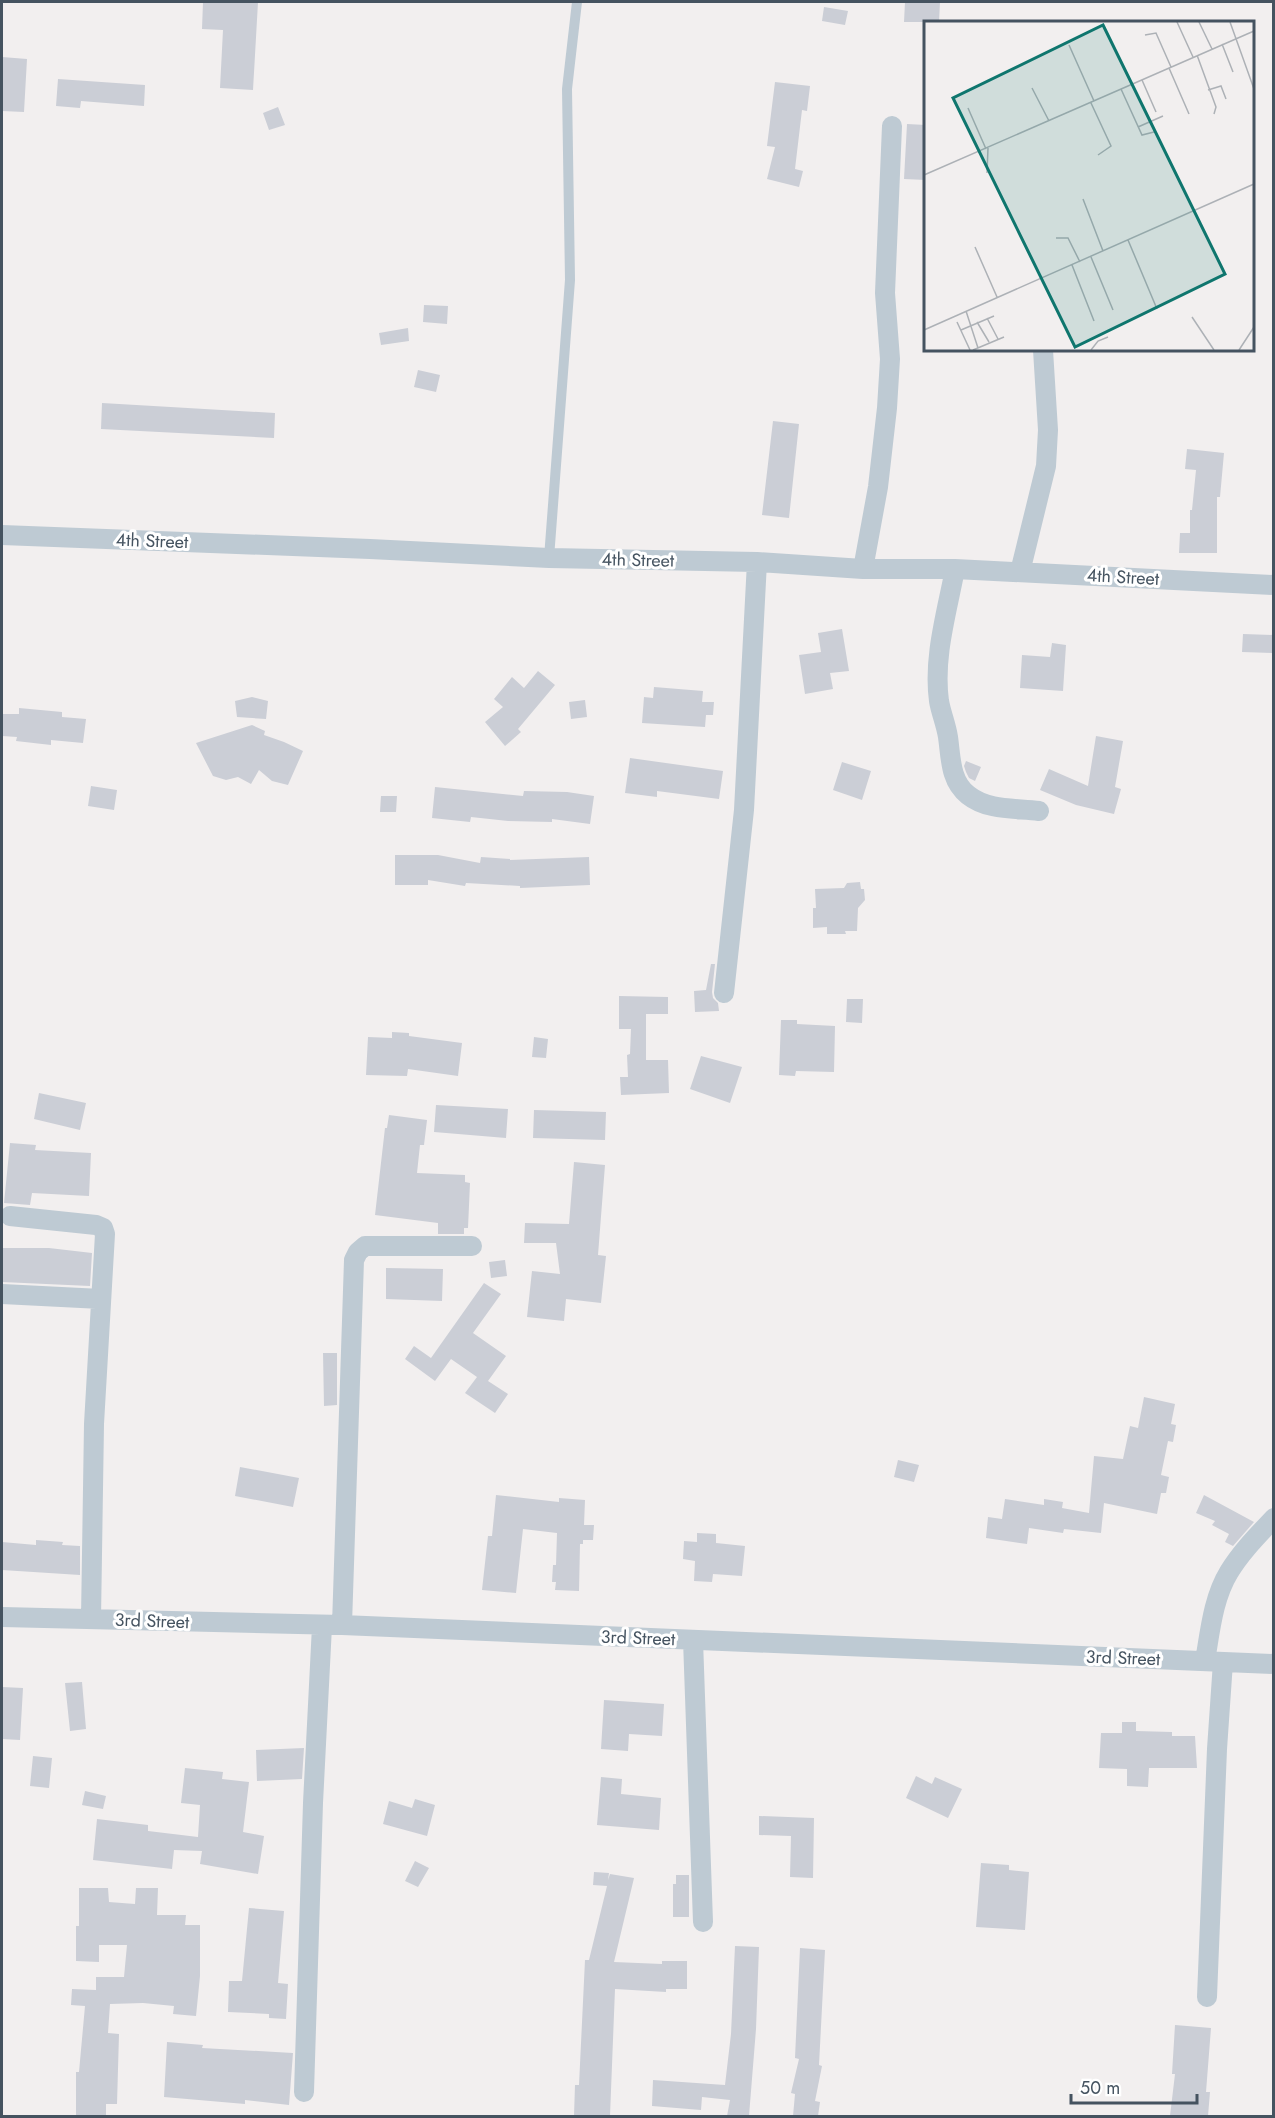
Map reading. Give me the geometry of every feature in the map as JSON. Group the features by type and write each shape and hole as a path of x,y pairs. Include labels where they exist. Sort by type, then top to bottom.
{"street":[{"path":"863,569 878,487 887,408 890,359 885,293 892,126"},
{"path":"1020,572 1046,466 1048,430 1043,351"},
{"name":"4th Street","path":"2,535 549,558 757,562 863,569 955,569 1274,585"},
{"path":"724,993 744,810 757,562"},
{"path":"955,569 942,636 938,674 939,702 947,728 953,772 958,784 969,796 986,806 1039,811"},
{"path":"10,1216 96,1225 103,1228 105,1234 94,1424 91,1619"},
{"path":"342,1625 354,1260 357,1252 365,1246 472,1246"},
{"path":"2,1294 101,1299"},
{"path":"1207,1997 1217,1749 1214,1662 1216,1601 1228,1573 1251,1542 1274,1518"},
{"name":"3rd Street","path":"2,1617 342,1625 1274,1664"},
{"path":"304,2092 322,1626"},
{"path":"693,1640 703,1922"}],"lane":[{"path":"549,558 570,280 567,89 577,2"}],"building":[{"path":"203,2 258,2 253,90 220,88 223,30 202,29"},
{"path":"905,2 940,2 939,21 904,22"},
{"path":"824,7 848,11 845,25 822,21"},
{"path":"2,57 27,59 24,112 2,111"},
{"path":"58,79 145,85 144,106 81,101 80,108 56,106"},
{"path":"775,82 810,86 807,111 802,110 795,169 803,171 799,187 767,179 775,147 767,146"},
{"path":"278,107 285,125 269,130 263,113"},
{"path":"907,124 924,125 924,180 904,179"},
{"path":"424,305 448,306 447,324 423,322"},
{"path":"408,328 409,341 381,345 379,333"},
{"path":"418,370 440,375 436,392 414,387"},
{"path":"102,403 275,413 274,438 101,429"},
{"path":"773,421 799,424 789,518 762,515"},
{"path":"1187,449 1224,453 1220,497 1217,497 1217,553 1179,553 1180,533 1190,533 1190,510 1192,510 1196,470 1185,469"},
{"path":"842,629 849,671 830,673 833,689 805,694 799,655 821,652 818,633"},
{"path":"1243,634 1274,635 1274,653 1242,652"},
{"path":"1052,643 1066,645 1063,691 1020,688 1022,655 1050,657"},
{"path":"538,671 555,685 518,729 521,732 505,746 485,722 503,707 494,699 512,677 524,688"},
{"path":"654,687 703,691 702,702 714,702 713,715 706,715 705,727 642,723 644,697 653,698"},
{"path":"252,697 268,701 266,719 237,717 235,701"},
{"path":"585,700 587,717 571,719 569,702"},
{"path":"19,708 62,712 62,717 86,719 83,743 51,740 51,745 16,741 17,737 2,736 2,714 19,714"},
{"path":"252,725 265,731 264,735 303,751 288,785 272,781 259,770 251,784 238,777 226,780 213,776 196,743"},
{"path":"1096,736 1123,741 1115,787 1121,789 1114,814 1076,805 1040,790 1049,769 1088,786"},
{"path":"630,758 723,771 719,799 657,791 657,797 625,793"},
{"path":"966,761 981,767 975,781 969,778 966,772 964,766"},
{"path":"842,762 871,771 862,800 833,790"},
{"path":"91,786 117,790 114,810 88,806"},
{"path":"435,787 523,796 524,791 567,792 594,796 590,824 552,819 552,822 508,821 471,817 470,822 432,818"},
{"path":"381,796 397,796 396,812 380,812"},
{"path":"395,855 438,855 480,863 481,857 510,860 589,857 590,885 520,888 520,886 466,883 465,886 428,880 428,885 395,885"},
{"path":"860,882 861,889 864,889 865,900 858,908 857,931 845,931 846,934 827,934 827,927 813,928 813,908 816,908 815,889 844,888 847,883"},
{"path":"711,964 715,964 712,992 713,998 718,1003 719,1011 695,1012 694,991 706,990"},
{"path":"619,996 668,997 668,1014 646,1014 646,1060 668,1060 669,1093 621,1095 620,1077 628,1077 627,1055 630,1054 631,1029 619,1029"},
{"path":"847,999 863,999 862,1023 846,1022"},
{"path":"781,1020 797,1020 797,1024 835,1026 834,1072 796,1071 795,1076 779,1075"},
{"path":"392,1032 462,1043 458,1076 408,1069 407,1076 366,1075 368,1037 392,1038"},
{"path":"534,1037 548,1039 546,1058 532,1057"},
{"path":"701,1056 742,1067 730,1103 690,1089"},
{"path":"39,1093 86,1103 80,1130 34,1119"},
{"path":"436,1105 508,1109 506,1138 434,1132"},
{"path":"534,1110 606,1112 605,1140 533,1138"},
{"path":"389,1115 427,1120 424,1145 420,1145 417,1173 465,1175 465,1182 470,1183 468,1228 464,1228 464,1234 438,1234 438,1223 375,1215 385,1128 387,1128"},
{"path":"10,1143 36,1145 35,1150 91,1153 89,1196 32,1193 30,1205 4,1203"},
{"path":"574,1162 605,1165 598,1255 606,1256 601,1303 566,1299 564,1321 527,1317 532,1271 560,1274 556,1243 524,1243 525,1223 569,1224"},
{"path":"2,1248 49,1248 92,1253 90,1286 2,1282"},
{"path":"505,1260 507,1276 491,1278 489,1262"},
{"path":"386,1268 443,1269 442,1301 386,1299"},
{"path":"484,1283 501,1294 473,1333 506,1356 488,1381 508,1394 495,1413 465,1393 477,1377 451,1359 435,1381 405,1359 414,1346 431,1358"},
{"path":"323,1353 337,1353 337,1405 324,1406"},
{"path":"1144,1397 1175,1404 1171,1424 1176,1425 1173,1442 1168,1441 1161,1475 1169,1477 1166,1493 1161,1493 1157,1514 1104,1503 1101,1533 1064,1529 1063,1533 1029,1528 1027,1544 986,1538 988,1517 1002,1519 1005,1499 1044,1505 1044,1499 1063,1502 1062,1508 1089,1513 1094,1456 1123,1459 1130,1426 1138,1428"},
{"path":"898,1460 919,1465 914,1482 894,1477"},
{"path":"240,1467 299,1478 293,1507 235,1496"},
{"path":"496,1495 559,1502 559,1498 585,1500 584,1525 594,1525 593,1540 583,1540 583,1544 580,1544 579,1591 555,1590 556,1582 552,1582 553,1565 556,1565 557,1533 523,1529 516,1593 482,1590 488,1536 492,1536"},
{"path":"1204,1495 1254,1522 1233,1546 1225,1542 1229,1534 1212,1525 1215,1521 1196,1513"},
{"path":"697,1533 716,1534 716,1543 745,1546 742,1576 713,1574 712,1582 694,1581 695,1561 683,1559 684,1541 697,1542"},
{"path":"36,1540 80,1546 80,1575 2,1570 2,1542 36,1545"},
{"path":"82,1682 86,1729 70,1731 65,1683"},
{"path":"2,1687 23,1688 20,1740 2,1739"},
{"path":"604,1700 664,1704 662,1736 629,1734 628,1751 601,1749"},
{"path":"1122,1722 1136,1722 1136,1731 1172,1732 1172,1736 1195,1736 1197,1768 1149,1768 1148,1787 1127,1786 1127,1769 1099,1768 1101,1733 1122,1733"},
{"path":"304,1748 302,1779 257,1781 256,1750"},
{"path":"33,1756 52,1758 49,1788 30,1786"},
{"path":"185,1768 223,1772 222,1779 249,1782 243,1832 264,1836 258,1874 200,1864 202,1851 174,1850 172,1869 93,1860 97,1819 148,1825 148,1831 198,1837 200,1805 181,1803"},
{"path":"916,1776 932,1784 935,1777 962,1789 948,1818 906,1798"},
{"path":"601,1777 622,1779 621,1794 661,1798 659,1830 597,1825"},
{"path":"85,1791 106,1796 103,1809 82,1805"},
{"path":"415,1799 435,1805 427,1836 383,1824 389,1801 412,1808"},
{"path":"759,1816 814,1818 813,1878 790,1877 791,1836 759,1835"},
{"path":"415,1861 429,1868 418,1887 405,1881"},
{"path":"981,1863 1009,1865 1009,1870 1029,1872 1025,1930 976,1927"},
{"path":"594,1872 609,1873 608,1880 610,1874 634,1878 614,1962 662,1964 662,1961 687,1961 687,1989 666,1989 666,1992 615,1989 610,2116 574,2116 575,2085 579,2085 585,1960 589,1960 607,1886 593,1885"},
{"path":"676,1875 689,1875 689,1917 673,1917 673,1884 676,1884"},
{"path":"79,1888 108,1888 109,1902 135,1904 136,1888 158,1888 157,1915 186,1915 185,1925 200,1925 200,1976 196,2016 173,2014 174,2006 143,2003 110,2004 108,2033 119,2034 117,2104 106,2104 106,2116 76,2116 76,2072 79,2072 85,2006 71,2005 72,1989 96,1990 96,1977 124,1977 127,1945 99,1945 99,1962 76,1961"},
{"path":"249,1908 284,1911 278,1983 288,1984 286,2019 269,2018 269,2014 228,2012 229,1981 242,1981"},
{"path":"735,1946 759,1947 756,2029 749,2116 727,2116 730,2100 702,2097 701,2110 652,2106 653,2080 725,2085 731,2034"},
{"path":"800,1948 825,1950 819,2065 822,2066 815,2101 820,2102 818,2116 793,2116 795,2094 791,2093 799,2059 795,2058"},
{"path":"1175,2025 1211,2028 1206,2092 1210,2092 1208,2116 1170,2116 1175,2074 1172,2074"},
{"path":"167,2042 203,2045 202,2048 293,2053 289,2105 245,2100 245,2104 164,2097"}]}
